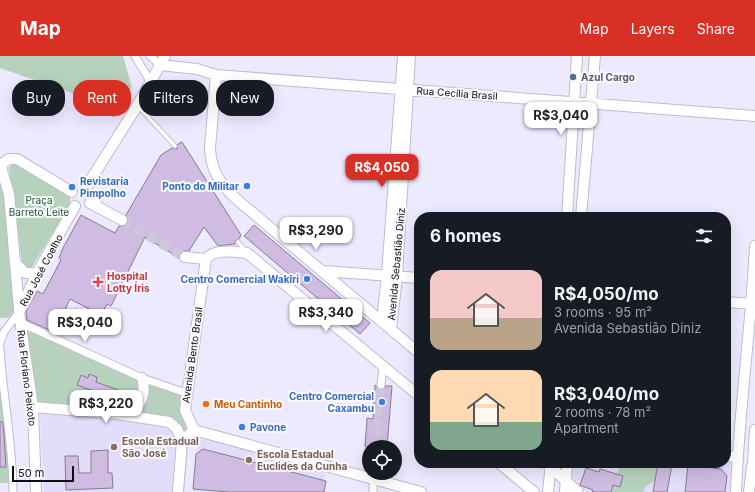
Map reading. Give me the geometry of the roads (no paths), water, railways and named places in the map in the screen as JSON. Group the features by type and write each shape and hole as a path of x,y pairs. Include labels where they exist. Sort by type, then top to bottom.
{"main road":[{"path":"151,80 165,56"},
{"name":"Avenida Sebastião Diniz","path":"391,329 392,276 403,89 402,56"},
{"name":"Avenida Sebastião Diniz","path":"403,89 410,56"},
{"path":"567,212 577,56"},
{"path":"581,212 594,56"},
{"name":"Rua Cecília Brasil","path":"160,65 197,69 216,75 755,116"},
{"path":"216,75 210,148 213,169 223,186 414,349"},
{"path":"123,219 88,196 72,192 75,206 88,196 139,102"},
{"name":"Rua Floriano Peixoto","path":"36,492 33,407 19,312 9,194 2,166 9,159 17,160 72,192"},
{"name":"Rua José Coelho","path":"19,312 37,273 75,206"},
{"path":"736,492 737,457 753,304 755,246"},
{"path":"185,257 206,259 209,254 215,253 247,253 414,392"},
{"name":"Avenida Bento Brasil","path":"194,430 185,410 186,393 206,259"},
{"path":"15,262 25,273 37,273"},
{"path":"323,271 414,278"},
{"name":"Avenida Sebastião Diniz","path":"382,322 392,276"},
{"path":"731,302 753,304"},
{"path":"129,416 142,401 144,392 142,378"},
{"path":"33,407 129,416 170,422 179,418 185,410"},
{"path":"170,422 177,429 182,441 178,492"},
{"path":"182,441 194,430 362,473"},
{"path":"749,492 754,468 755,430"},
{"path":"731,456 737,457"},
{"path":"505,468 534,492"},
{"path":"548,492 549,468"},
{"path":"553,468 578,492"},
{"path":"565,492 567,468"},
{"path":"386,480 421,492"}],"street":[{"path":"135,56 149,80"},
{"path":"150,56 160,65"},
{"name":"Rua Floriano Peixoto","path":"0,343 4,332 19,312"},
{"path":"21,323 142,378 186,393"},
{"path":"0,349 3,391 9,421 13,492"},
{"path":"381,385 383,366"},
{"path":"372,492 374,480"}],"lane":[{"path":"137,106 174,146"},
{"path":"238,242 247,253"}],"tunnel":[{"path":"122,220 185,257"},
{"path":"377,440 381,385"}],"place":[{"name":"Azul Cargo","path":"573,77"},
{"name":"Ponto do Militar","path":"247,186"},
{"name":"Revistaria Pimpolho","path":"72,187"},
{"name":"Centro Comercial Wakîri","path":"307,279"},
{"name":"Hospital Lotty Íris","path":"98,282"},
{"name":"Centro Comercial Caxambu","path":"382,402"},
{"name":"Meu Cantinho","path":"206,404"},
{"name":"Pavone","path":"242,427"},
{"name":"Escola Estadual São José","path":"114,447"},
{"name":"Escola Estadual Euclides da Cunha","path":"249,460"}],"park label":[{"name":"Praça Barreto Leite","path":"39,206"}]}
